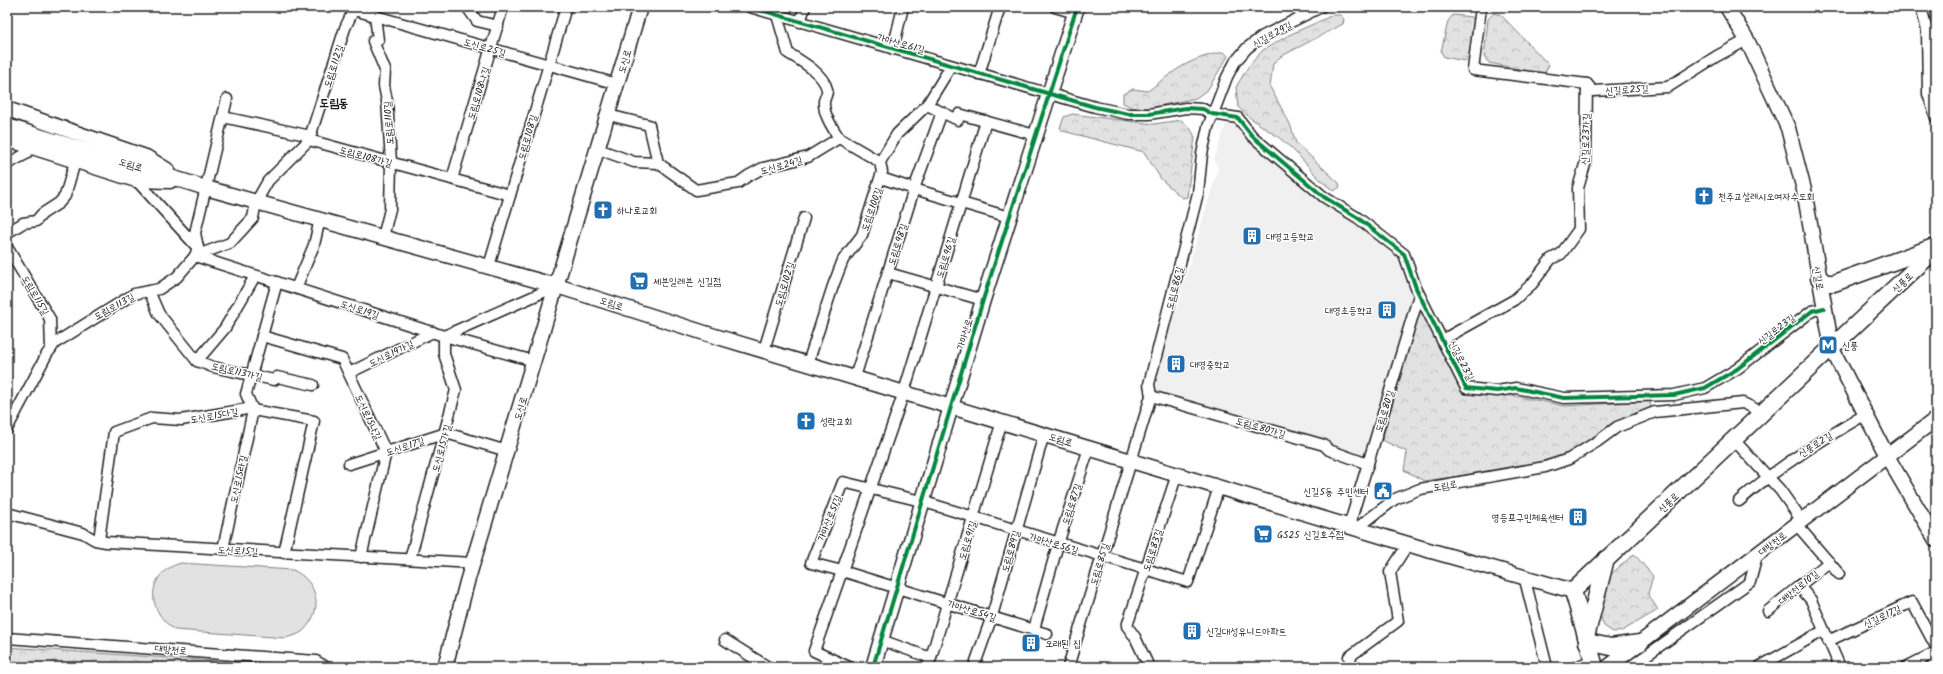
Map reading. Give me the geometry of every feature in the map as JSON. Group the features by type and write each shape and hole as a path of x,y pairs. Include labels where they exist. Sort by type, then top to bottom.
{"main road":[{"name":"신길로","path":"1727,7 1747,40 1788,128 1800,172 1832,349 1887,456 1936,540"},
{"name":"도신로","path":"445,667 473,563 617,84 636,8"},
{"name":"가마산로","path":"872,667 950,406 1076,10"},
{"path":"7,109 146,158 187,181"},
{"name":"도림로","path":"7,126 206,188 557,286 1089,448 1408,544 1524,576 1573,592"},
{"path":"7,139 75,162 136,180 187,181"},
{"path":"1819,278 1826,283 1834,283 1936,248"},
{"name":"신풍로","path":"1573,592 1606,559 1832,349 1936,248"},
{"name":"대방천로","path":"1608,667 1627,653 1642,651 1758,555 1936,419"},
{"path":"1586,640 1606,559"},
{"path":"1573,592 1594,663"},
{"path":"1586,640 1611,647 1642,651"},
{"path":"1626,667 1627,653"}],"street":[{"path":"466,7 477,21 498,26"},
{"name":"도림로108나길","path":"452,179 503,7"},
{"name":"도림로108길","path":"489,266 566,7"},
{"name":"가마산로61길","path":"750,7 1095,107 1128,114 1150,114 1186,108 1203,110 1212,114"},
{"path":"800,22 805,7"},
{"path":"893,49 903,7"},
{"path":"979,74 1000,7"},
{"path":"1055,7 1076,10"},
{"name":"신길로29길","path":"1212,114 1227,77 1235,62 1247,48 1264,36 1321,7"},
{"name":"신길로25길","path":"1481,7 1473,70 1587,84 1593,91 1668,86 1717,56 1747,40"},
{"path":"1921,7 1927,30 1928,94 1936,118"},
{"name":"도신로25길","path":"354,9 617,84"},
{"name":"도림로112길","path":"256,202 268,181 310,140 345,28 354,9"},
{"path":"777,15 788,53 808,66 825,83 828,91 824,101 824,112 839,138 880,162 897,134 927,105 951,66"},
{"name":"도림로110길","path":"375,16 378,40 373,41 385,70 384,86 387,101 391,162 390,209 383,237"},
{"name":"신길로23가길","path":"1442,340 1514,300 1532,284 1551,259 1561,254 1579,229 1578,188 1586,161 1587,84"},
{"path":"196,252 195,233 227,99"},
{"path":"927,105 958,120 960,114 1035,135"},
{"name":"도림로98길","path":"855,377 914,189 942,112"},
{"name":"신길로23길","path":"1212,114 1238,118 1252,136 1324,197 1358,218 1404,254 1419,295 1466,388 1498,391 1516,388 1564,398 1674,395 1705,388 1737,369 1812,311 1824,308"},
{"name":"도림로86길","path":"1130,460 1151,396 1148,384 1198,193 1202,154 1212,114"},
{"path":"598,149 634,162 658,163 649,125 608,115"},
{"name":"도림로108가길","path":"223,117 306,136 310,140 510,195"},
{"name":"도림로96길","path":"904,392 986,121"},
{"name":"도신로24길","path":"658,163 696,190 738,183 764,168 808,157 839,138"},
{"path":"7,164 26,154 30,147"},
{"path":"7,233 23,223 36,221 42,214 59,203 65,196 75,162"},
{"name":"도림로100길","path":"808,363 843,260 862,235 881,178 880,162"},
{"path":"881,178 1009,217"},
{"path":"136,180 196,252"},
{"path":"196,252 230,243 253,218 256,202"},
{"name":"도림로102길","path":"764,350 804,218"},
{"path":"296,288 314,245 320,219"},
{"name":"도림로115길","path":"7,246 50,318 51,349"},
{"name":"도신로19길","path":"196,252 255,276 444,336 534,361"},
{"name":"도림로113길","path":"7,429 55,343 111,306 134,294 159,289 177,277 196,252"},
{"path":"888,273 983,300"},
{"path":"149,291 159,314 197,361 224,328 255,276"},
{"path":"253,410 246,394 277,282"},
{"path":"444,336 557,286"},
{"name":"도림로80길","path":"1353,527 1368,464 1419,295"},
{"name":"도신로19가길","path":"349,373 433,332"},
{"name":"도신로15나길","path":"262,336 342,359 386,452 361,557"},
{"name":"도신로15가길","path":"410,560 446,433 456,390 444,354 444,336"},
{"name":"도림로113가길","path":"197,361 213,367 274,380 277,377 313,385"},
{"path":"849,667 814,650 904,392"},
{"name":"도림로80가길","path":"1151,396 1324,445 1329,450 1368,464"},
{"name":"도림로","path":"1353,527 1394,499 1420,489 1545,467 1569,460 1598,442 1617,427 1654,412 1743,403 1764,413"},
{"name":"도신로15다길","path":"99,540 114,432 152,418 181,420 247,408 314,421 284,553"},
{"name":"도신로15라길","path":"223,549 253,410"},
{"name":"신풍로2길","path":"1739,501 1767,477 1802,452 1866,414"},
{"name":"도림로91길","path":"881,640 930,661 1002,421"},
{"path":"446,433 507,450"},
{"name":"도신로17길","path":"349,464 446,433"},
{"name":"도림로89길","path":"974,667 992,616 1044,434"},
{"path":"1734,440 1780,490 1799,523 1839,574"},
{"name":"도림로87길","path":"1034,629 1058,544 1089,448"},
{"name":"도림로85길","path":"1068,667 1130,460"},
{"name":"도림로83길","path":"1149,667 1136,637 1127,626 1177,474"},
{"name":"가마산로51길","path":"842,570 811,563 843,482 870,489"},
{"name":"가마산로56길","path":"921,501 1058,544 1188,582 1219,487"},
{"path":"870,489 921,501"},
{"name":"도신로15길","path":"7,513 83,533 99,540 284,553 473,563"},
{"path":"1353,667 1349,657 1398,621 1390,572 1408,544"},
{"name":"대방천로10길","path":"1768,611 1829,562"},
{"path":"842,570 896,587"},
{"path":"1524,576 1547,667"},
{"path":"1799,586 1810,600 1840,667"},
{"name":"가마산로54길","path":"896,587 1048,634"},
{"name":"신길로17길","path":"1828,641 1912,602 1936,647"},
{"path":"1759,667 1823,631"},
{"name":"대방천로","path":"11,638 316,661 326,667"},
{"path":"725,640 768,667"},
{"path":"1630,667 1642,651 1649,667"},
{"path":"1906,667 1936,652"},
{"path":"1933,667 1936,656"},
{"path":"1576,667 1594,663"}],"shaded area":[{"path":"1228,118 1324,202 1400,258 1413,296 1366,456 1154,392 1154,384 1218,168 1214,160"}],"green space":[{"path":"1494,13 1501,15 1549,65 1544,74 1489,63 1484,57 1488,19"},
{"path":"1333,15 1340,15 1344,19 1343,24 1280,57 1273,64 1270,87 1290,124 1296,143 1339,183 1340,187 1334,191 1317,177 1286,143 1238,107 1236,87 1248,67 1263,50 1289,35"},
{"path":"1453,15 1472,17 1474,21 1469,56 1465,61 1444,57 1441,52 1448,21"},
{"path":"1224,52 1228,56 1208,89 1196,98 1149,108 1133,108 1123,103 1123,94 1133,89 1148,91 1166,77 1192,61"},
{"path":"1072,114 1154,124 1181,120 1190,128 1195,137 1187,197 1182,198 1161,179 1144,152 1063,131 1060,128 1064,117"},
{"path":"1420,309 1442,340 1463,394 1516,396 1565,406 1650,401 1651,407 1615,422 1569,454 1517,468 1424,481 1404,470 1407,452 1382,440"},
{"path":"1634,554 1653,576 1648,594 1658,610 1622,631 1613,632 1604,626 1599,613 1609,576"},
{"path":"181,563 293,570 302,575 313,589 316,598 314,615 310,623 303,631 286,638 175,630 165,622 159,613 155,603 154,593 156,584 161,575 169,568"},
{"path":"7,647 302,667 7,667"}],"cycle path":[{"path":"750,7 1095,107 1128,114 1149,114 1186,108 1203,109 1212,114 1238,118 1252,136 1324,197 1358,218 1404,254 1416,288 1466,388 1497,391 1516,388 1564,398 1674,395 1705,388 1737,369 1812,311 1824,308"},
{"path":"873,667 983,300 1077,7"}],"place":[{"name":"천주교살레시오여자수도회","path":"1704,196"},
{"name":"하나로교회","path":"603,210"},
{"name":"대영고등학교","path":"1252,236"},
{"name":"세븐일레븐 신길점","path":"639,281"},
{"name":"대영초등학교","path":"1387,310"},
{"name":"신풍","path":"1828,345"},
{"name":"대영중학교","path":"1176,364"},
{"name":"성락교회","path":"806,421"},
{"name":"신길5동 주민센터","path":"1383,491"},
{"name":"영등포구민체육센터","path":"1578,517"},
{"name":"GS25 신길호수점","path":"1263,534"},
{"name":"신길대성유니드아파트","path":"1192,631"},
{"name":"오래된 집","path":"1031,643"}],"district":[{"name":"도림동","path":"334,103"}]}
